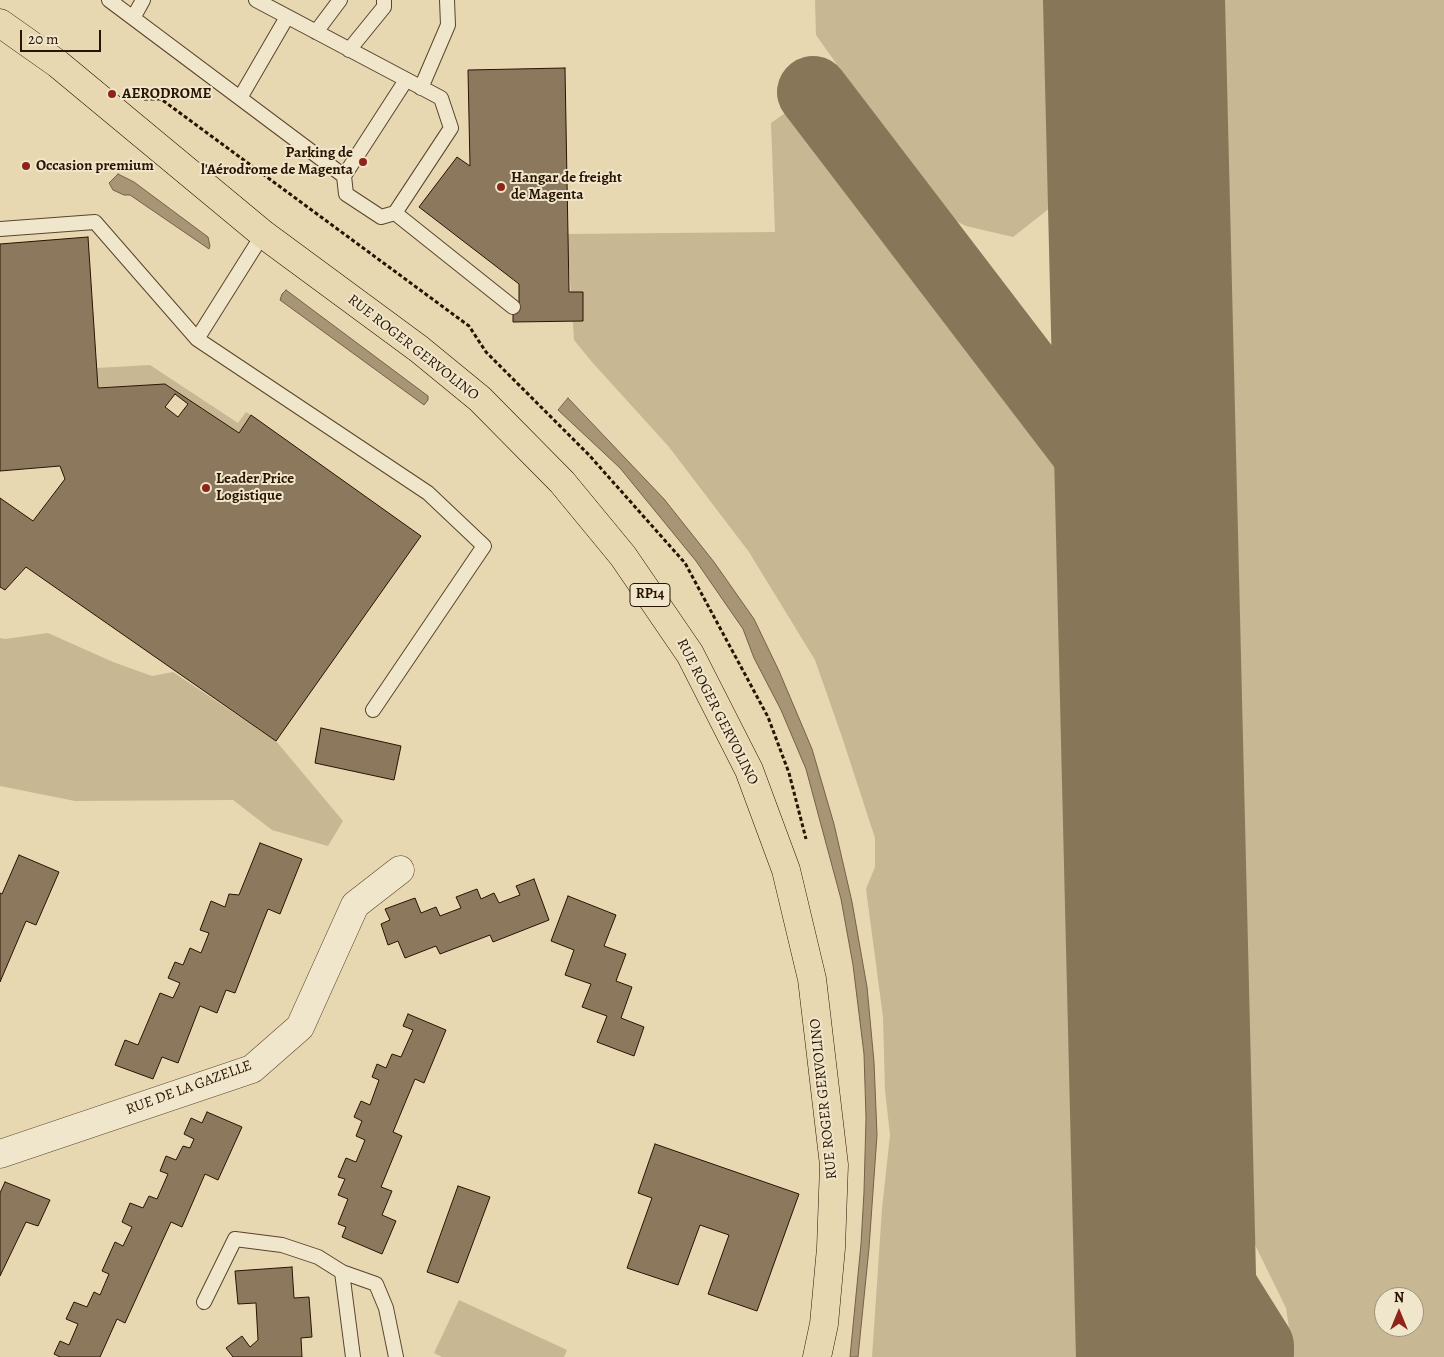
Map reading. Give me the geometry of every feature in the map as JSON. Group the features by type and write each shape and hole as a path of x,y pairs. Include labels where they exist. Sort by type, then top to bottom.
{"main road":[{"name":"RUE ROGER GERVOLINO","path":"0,3 58,64"},
{"name":"RUE ROGER GERVOLINO","path":"0,23 58,64 263,234 419,349 480,399 562,482 623,556 690,654 749,770 786,870 812,979 834,1165 832,1229 824,1324 817,1357"}],"street":[{"name":"RUE DE LA GAZELLE","path":"0,1154 252,1069 300,1028 355,905 400,870"}],"lane":[{"path":"109,0 344,176"},
{"path":"132,18 142,0"},
{"path":"256,0 441,98 451,128 395,213 381,217 346,194 344,176 406,80"},
{"path":"316,32 340,0"},
{"path":"349,50 384,7 384,0"},
{"path":"421,88 448,25 446,0"},
{"path":"240,98 287,17"},
{"path":"395,213 513,307"},
{"path":"0,229 95,222 197,339 428,493 484,546 373,710"},
{"path":"197,339 263,234"},
{"path":"204,1302 235,1239 282,1245 318,1257 342,1272 376,1284 386,1308 396,1357"},
{"path":"342,1272 353,1357"}],"path":[{"path":"142,99 161,99 469,326 486,352 589,455 666,541 685,563 768,717 789,773 808,845"}],"shaded area":[{"path":"815,0 1074,0 1076,149 1055,204 1013,237 966,226 944,215 816,35"},
{"path":"1203,0 1444,0 1444,1357 1292,1357 1286,1308 1232,1198"},
{"path":"788,111 818,139 1038,427 1079,489 1087,525 1099,1357 872,1357 882,1209 890,1135 885,1090 883,1017 866,889 875,867 875,838 815,660 749,552 669,447 574,340 567,234 775,232 771,123"},
{"path":"118,174 134,182 208,237 209,249 130,195 124,195 113,190 109,183"},
{"path":"286,290 428,396 428,400 424,405 280,300"},
{"path":"150,365 238,423 246,412 251,415 239,433 165,384 98,388 96,368"},
{"path":"568,398 664,499 714,562 754,619 779,671 812,749 834,824 852,902 867,987 874,1062 877,1135 869,1248 858,1357 850,1357 864,1192 866,1118 864,1054 853,965 841,899 806,769 781,710 754,658 743,629 696,561 620,468 558,410"},
{"path":"48,633 113,662 152,676 173,672 276,741 343,821 328,846 272,830 233,800 75,801 0,786 0,638 5,639"},
{"path":"459,1300 567,1350 564,1357 442,1357 434,1353"}],"building":[{"name":"Hangar de freight de Magenta","path":"565,68 569,292 583,292 583,321 513,322 513,307 519,307 519,284 419,207 457,157 470,166 468,70"},
{"name":"Leader Price Logistique","path":"88,237 98,388 165,384 239,433 251,415 421,536 276,741 26,567 5,590 0,587 0,498 33,521 65,479 60,466 0,471 0,244","holes":["175,394 188,404 178,417 165,407"]},
{"path":"321,728 401,746 394,780 315,763"},
{"path":"260,843 302,859 280,914 268,909 235,993 226,990 217,1013 200,1006 178,1063 162,1057 153,1079 115,1065 125,1040 138,1045 160,993 173,998 180,983 168,978 175,962 183,965 190,948 201,953 209,933 200,930 211,901 225,907 229,894 239,895"},
{"path":"19,855 59,872 36,925 26,921 0,982 0,893 2,894"},
{"path":"534,879 549,920 493,942 490,935 440,954 436,946 405,958 398,941 388,945 381,924 390,920 385,909 415,898 421,913 436,907 440,916 461,908 456,897 477,889 481,899 494,893 499,903 520,895 516,886"},
{"path":"568,896 616,915 604,946 626,954 616,981 632,987 621,1018 644,1027 634,1056 597,1042 607,1016 582,1007 591,984 565,975 574,950 551,941"},
{"path":"408,1014 446,1030 424,1083 415,1079 393,1132 402,1136 381,1187 392,1191 382,1215 396,1221 382,1254 342,1237 346,1227 338,1224 348,1199 338,1195 345,1179 338,1177 346,1158 356,1162 365,1140 356,1136 362,1121 354,1117 361,1101 370,1105 379,1080 372,1077 377,1064 386,1068 392,1054 401,1057 413,1030 403,1026"},
{"path":"207,1112 242,1127 218,1180 205,1174 182,1227 171,1222 125,1323 117,1319 100,1357 60,1357 54,1354 60,1341 69,1345 78,1324 66,1319 74,1302 87,1307 94,1292 100,1295 109,1274 102,1271 115,1242 123,1246 132,1227 122,1222 130,1203 143,1208 149,1196 157,1199 168,1174 160,1171 166,1156 176,1160 183,1146 190,1148 194,1139 184,1134 191,1118 202,1123"},
{"path":"655,1144 799,1194 757,1311 708,1294 729,1235 700,1225 678,1285 627,1268 652,1198 638,1193"},
{"path":"5,1182 50,1200 38,1226 26,1222 0,1276 0,1193"},
{"path":"458,1186 490,1197 458,1283 427,1272"},
{"path":"292,1267 294,1298 309,1297 312,1337 301,1338 302,1357 233,1357 226,1348 242,1336 250,1347 258,1340 256,1303 238,1304 235,1271"}],"taxiway":[{"path":"813,92 1146,528"},
{"path":"1162,1173 1169,1198 1178,1218 1258,1346 1256,1357"},
{"path":"1152,1357 1146,1341 1146,1325 1150,1309 1165,1289"}],"runway":[{"path":"1134,0 1167,1357"}],"place":[{"name":"AERODROME","path":"112,94"},
{"name":"Parking de l'Aérodrome de Magenta","path":"363,162"},
{"name":"Occasion premium","path":"26,166"},
{"name":"Hangar de freight de Magenta","path":"501,187"},
{"name":"Leader Price Logistique","path":"206,488"}]}
